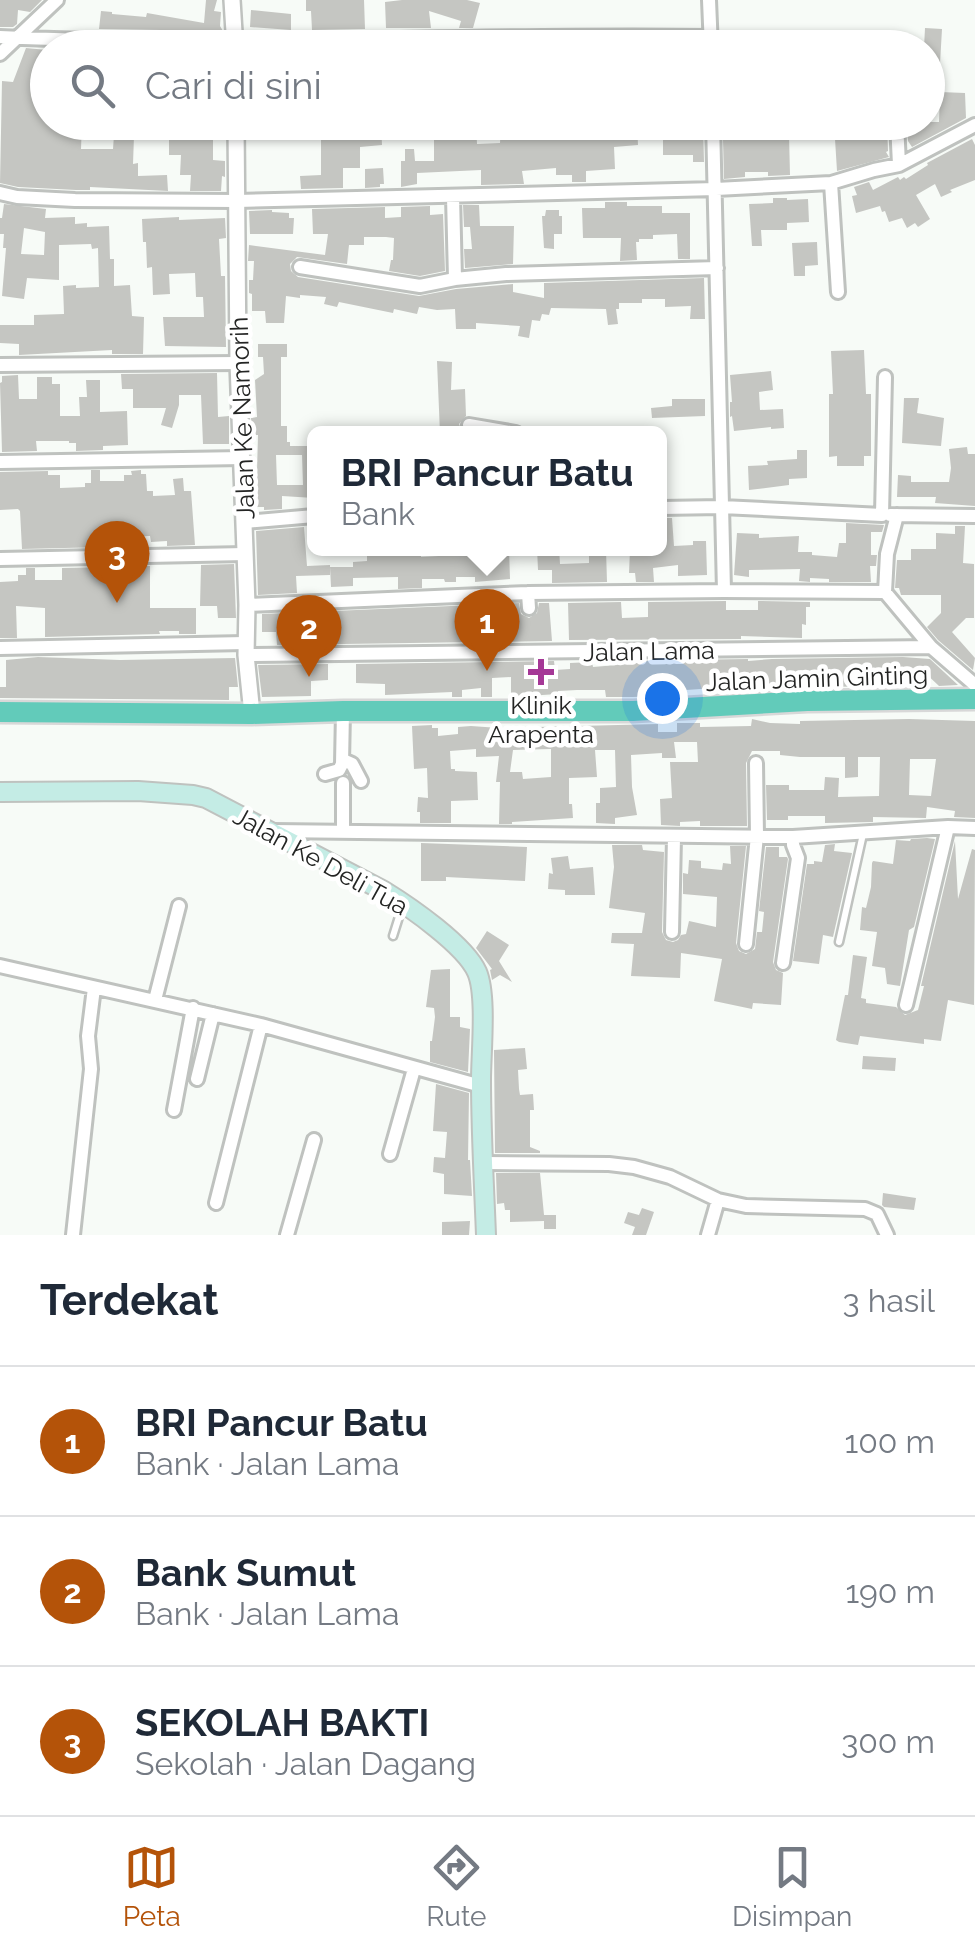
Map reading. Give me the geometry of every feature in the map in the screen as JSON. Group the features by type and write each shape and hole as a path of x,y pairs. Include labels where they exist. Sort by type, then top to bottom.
{"highway":[{"name":"Jalan Jamin Ginting","path":"0,712 632,711 807,701 975,699"}],"main road":[{"name":"Jalan Ke Deli Tua","path":"0,792 138,791 206,798 403,902 468,958 479,977 481,990 486,1235"}],"street":[{"path":"0,54 57,0"},
{"path":"232,0 234,30"},
{"path":"709,0 710,30"},
{"path":"0,37 30,38"},
{"path":"0,193 56,200 238,201 831,183 899,165 975,126"},
{"name":"Jalan Ke Namorih","path":"236,140 245,649 252,714"},
{"path":"715,140 724,591"},
{"path":"898,140 899,165"},
{"path":"831,183 838,292"},
{"path":"453,196 455,279"},
{"path":"300,268 412,286 506,274 717,268"},
{"path":"0,365 238,362"},
{"path":"885,377 890,515 885,592 932,647 975,685"},
{"path":"469,425 474,426"},
{"path":"0,462 243,458"},
{"path":"667,508 975,516"},
{"path":"245,522 307,517"},
{"path":"0,559 245,554"},
{"path":"247,605 528,593 885,592"},
{"path":"528,593 529,608"},
{"name":"Jalan Lama","path":"0,648 932,647"},
{"path":"325,774 339,770 343,760 343,711"},
{"path":"343,760 352,764 360,780"},
{"path":"746,944 756,836 756,762"},
{"path":"343,783 343,832"},
{"path":"906,1005 948,827"},
{"path":"273,832 793,837 975,828"},
{"path":"672,932 674,836"},
{"path":"783,963 798,858 793,837"},
{"path":"155,1000 179,906"},
{"path":"0,966 193,1008 481,1086"},
{"path":"73,1235 91,1069 88,1036 94,988"},
{"path":"174,1110 193,1008"},
{"path":"198,1079 213,1014"},
{"path":"216,1203 261,1025"},
{"path":"390,1154 414,1068"},
{"path":"287,1235 314,1140"},
{"path":"484,1163 634,1167 670,1177 718,1200 760,1207 864,1208 877,1214 888,1235"},
{"path":"708,1235 718,1200"}],"lane":[{"path":"839,942 864,832"},
{"path":"393,936 403,902"}],"building":[{"path":"0,0 42,0 30,12 18,10 13,27 0,27"},
{"path":"206,0 217,0 214,11 221,12 222,30 99,29 101,11 146,17 147,13 204,23"},
{"path":"306,0 364,0 365,29 312,30"},
{"path":"385,2 480,3 473,28 459,28 461,21 429,11 431,28 386,28"},
{"path":"251,10 291,14 291,30 250,27"},
{"path":"26,48 30,48 30,140 81,140 81,149 113,149 114,140 134,140 133,164 138,163 138,176 167,175 168,191 90,187 76,190 0,183 2,81 13,82"},
{"path":"945,92 965,93 966,118 945,129"},
{"path":"972,139 975,180 941,197 935,184 916,195 930,219 918,227 915,223 907,228 902,218 889,222 880,206 856,213 854,187 869,182 873,190 898,177 906,179"},
{"path":"169,140 213,140 213,160 225,161 221,191 190,191 191,175 180,175 181,155 169,155"},
{"path":"321,140 382,140 382,145 360,147 360,168 343,168 343,188 301,189 300,176 321,175"},
{"path":"434,140 477,140 477,144 500,140 638,140 638,145 614,147 615,169 586,171 586,182 572,182 572,175 556,175 556,168 522,171 524,184 481,185 481,170 417,173 417,184 401,187 405,149 414,149 415,161 434,161"},
{"path":"663,140 703,140 704,162 693,162 693,155 663,155"},
{"path":"723,140 789,140 790,175 745,172 745,177 724,179"},
{"path":"835,140 888,140 889,157 837,171"},
{"path":"383,168 384,184 365,188 365,169"},
{"path":"773,198 808,199 809,222 787,223 787,230 761,230 762,246 752,246 749,204 773,203"},
{"path":"605,202 662,206 662,213 690,213 690,259 678,259 677,234 639,239 637,260 620,261 621,238 583,238 582,208 605,208"},
{"path":"4,204 46,209 45,218 75,217 75,224 87,223 87,227 109,226 114,286 130,285 132,316 144,317 143,354 112,354 112,350 19,355 19,344 0,343 0,325 34,325 34,315 64,314 63,286 99,287 98,248 92,249 91,244 59,245 59,280 27,278 24,299 2,296 6,248 4,234 0,234","holes":["24,228 45,232 44,255 21,254"]},
{"path":"463,205 479,205 480,226 514,226 513,264 465,268 464,249 472,249 470,227 464,227"},
{"path":"430,206 430,215 443,214 445,271 420,276 389,271 394,238 364,237 364,245 349,245 347,264 297,257 290,264 291,271 298,277 419,296 513,284 513,292 544,298 544,283 704,278 705,319 690,319 691,306 665,307 665,299 619,303 618,324 608,325 606,309 551,308 540,321 532,320 529,338 518,336 520,326 476,323 476,329 456,329 455,309 419,307 417,314 394,309 393,313 339,302 337,307 324,304 326,297 300,295 286,296 284,323 266,323 265,311 252,311 249,280 253,280 254,261 248,261 249,245 325,255 328,234 313,234 312,209 385,207 385,218 401,217 401,207"},
{"path":"272,210 294,218 293,234 250,234 249,211"},
{"path":"546,210 559,210 562,216 562,234 554,234 554,249 544,248 542,216"},
{"path":"225,218 226,238 219,239 221,276 225,276 226,347 165,346 163,317 204,317 203,297 196,297 195,273 169,274 170,294 153,295 152,267 147,268 142,219"},
{"path":"817,242 818,265 805,266 805,276 794,276 792,243"},
{"path":"258,344 287,344 287,357 281,357 281,426 287,426 290,446 307,446 307,498 282,496 282,509 256,507 258,435 252,435 251,418 257,417 255,380 264,374 263,357 258,357","holes":["276,455 302,455 303,485 277,485"]},
{"path":"864,350 866,394 871,394 871,456 864,456 864,466 837,466 837,456 829,457 831,351"},
{"path":"437,361 452,362 451,390 465,389 466,416 460,426 440,426"},
{"path":"771,371 773,390 759,392 760,410 783,409 784,428 734,431 730,375"},
{"path":"217,373 218,417 229,416 229,444 203,444 201,395 179,395 172,428 161,425 166,408 133,408 133,389 122,389 121,374"},
{"path":"18,375 19,399 37,399 37,377 52,377 52,384 60,384 60,416 80,416 79,397 87,397 86,380 100,380 100,412 127,411 128,445 76,451 76,443 69,441 36,441 37,451 2,452 0,383 2,376"},
{"path":"904,398 919,398 917,413 944,418 941,446 902,443"},
{"path":"672,399 705,399 705,416 652,418 651,408 672,406"},
{"path":"967,447 968,454 975,454 975,506 935,503 936,497 897,497 898,475 911,476 911,482 949,482 949,449"},
{"path":"797,450 807,450 807,478 789,479 789,485 749,490 748,466 797,459"},
{"path":"91,470 100,470 100,481 124,481 124,475 141,470 141,474 146,474 147,491 153,491 153,496 175,495 173,479 183,478 184,491 191,491 195,545 167,546 167,541 151,542 150,536 121,537 122,544 106,544 107,547 22,549 20,511 0,510 0,472 48,471 48,475 60,475 60,488 85,487 85,483 91,483"},
{"path":"667,518 672,518 674,546 706,541 707,575 678,576 678,565 653,568 654,582 636,582 635,573 629,573 630,556 667,556"},
{"path":"846,523 884,525 882,532 871,532 871,555 877,555 876,566 870,566 871,582 810,578 810,582 799,581 800,569 749,570 749,577 734,575 737,533 759,534 759,538 799,536 798,552 837,557 839,543 846,543"},
{"path":"955,526 965,526 963,563 974,564 974,618 966,618 952,632 975,658 973,670 927,627 941,613 941,595 901,595 899,588 895,588 897,560 911,560 911,549 936,549 936,533 955,534"},
{"path":"304,527 307,566 330,565 330,575 296,576 297,593 258,595 256,531"},
{"path":"367,556 509,556 510,579 422,579 422,588 398,589 398,577 353,578 353,586 331,587 330,567 353,567 353,562 367,561"},
{"path":"537,556 560,556 560,564 589,563 589,556 606,556 607,582 552,583 552,570 538,570"},
{"path":"234,564 236,618 218,618 217,606 200,606 201,565"},
{"path":"131,566 150,566 150,608 196,608 196,634 159,631 160,634 45,637 45,608 16,606 17,638 0,638 0,582 18,581 18,575 26,575 26,568 35,568 35,580 62,580 62,568 111,567 111,581 131,581"},
{"path":"726,601 726,610 758,610 758,601 810,602 810,607 806,607 806,625 802,624 802,638 569,640 568,603 621,602 622,618 648,617 648,602"},
{"path":"519,603 521,614 529,618 537,613 539,603 549,603 552,641 277,645 276,632 262,632 262,614"},
{"path":"235,658 238,687 229,687 229,700 0,698 0,687 6,687 6,660"},
{"path":"930,659 958,685 939,686 922,670 922,686 739,691 715,688 633,697 606,697 605,690 577,690 511,697 511,677 492,678 492,697 481,697 481,688 462,690 462,697 452,697 452,692 385,695 385,684 356,683 356,664 554,661 555,670 570,669 570,663 592,662 593,667 617,665 616,661"},
{"path":"328,664 328,680 311,681 311,696 262,697 258,665"},
{"path":"752,719 800,724 909,719 975,721 975,818 954,817 955,811 927,807 926,818 873,817 873,822 825,823 825,816 788,816 788,820 767,820 766,785 789,785 789,790 824,790 825,777 839,778 838,797 879,796 880,757 858,757 858,777 845,778 845,757 752,751 746,763 747,826 700,826 700,821 661,825 660,799 672,798 670,762 698,762 697,742 674,742 676,758 662,758 662,753 631,755 637,815 615,818 615,824 596,823 596,803 600,803 600,788 616,787 615,750 595,750 597,777 569,778 573,818 499,824 499,756 476,757 476,749 450,751 451,769 477,772 478,800 451,801 451,823 420,823 418,797 428,798 427,768 414,769 412,726 432,725 438,728 438,736 458,734 458,727 471,726 658,724 658,732 677,732 677,723 700,723 700,727 751,726","holes":["551,749 551,777 523,779 522,772 510,772 513,750","910,759 936,759 931,796 909,795"]},
{"path":"935,839 914,927 909,930 900,986 887,984 885,968 872,966 877,932 860,930 862,907 866,908 871,887 872,863 893,864 896,840"},
{"path":"955,841 958,899 972,849 975,850 974,1005 948,1000 941,1041 924,1039 924,1044 860,1036 858,1045 839,1042 836,1040 853,955 867,957 861,998 866,1003 896,1007 905,1015 918,1010"},
{"path":"421,843 527,847 525,881 446,877 446,881 421,881"},
{"path":"835,844 834,851 852,853 833,937 823,935 819,964 793,961 807,864 822,862 825,845"},
{"path":"612,845 642,845 643,850 664,852 662,932 666,940 673,942 686,934 689,921 716,927 717,897 683,894 683,873 688,874 689,860 701,861 701,868 722,870 723,863 731,864 730,846 746,846 736,943 739,951 746,954 755,949 757,932 762,932 764,912 759,911 766,847 779,847 779,857 788,859 773,962 776,970 783,973 781,1005 753,1003 752,1009 714,1001 722,959 681,953 680,978 631,976 634,944 611,943 612,933 642,933 645,913 609,908 614,867"},
{"path":"568,856 570,869 593,867 595,895 565,895 565,890 548,889 549,873 553,874 551,858"},
{"path":"487,931 509,945 499,961 512,982 500,975 492,980 492,969 476,948"},
{"path":"450,969 450,1017 460,1017 460,1027 470,1029 468,1072 430,1062 435,1017 434,1008 426,1007 431,970"},
{"path":"525,1048 527,1069 518,1070 519,1089 520,1095 533,1094 530,1147 540,1153 495,1153 494,1050"},
{"path":"863,1056 896,1058 895,1071 862,1069"},
{"path":"436,1084 469,1093 472,1196 444,1194 444,1174 433,1172 434,1157 445,1158 447,1132 433,1131"},
{"path":"496,1173 540,1173 544,1215 556,1215 556,1229 544,1229 544,1221 510,1222 510,1210 505,1210 504,1203 497,1204"},
{"path":"883,1193 916,1198 914,1210 884,1207"},
{"path":"642,1208 654,1212 646,1235 632,1235 635,1227 624,1223 628,1212 639,1215"},
{"path":"470,1221 469,1235 442,1235 442,1222"}],"place":[{"name":"SEKOLAH BAKTI","path":"117,603"},
{"name":"BRI Pancur Batu","path":"487,671"},
{"name":"Klinik Arapenta","path":"541,672"},
{"name":"Bank Sumut","path":"309,677"}]}
